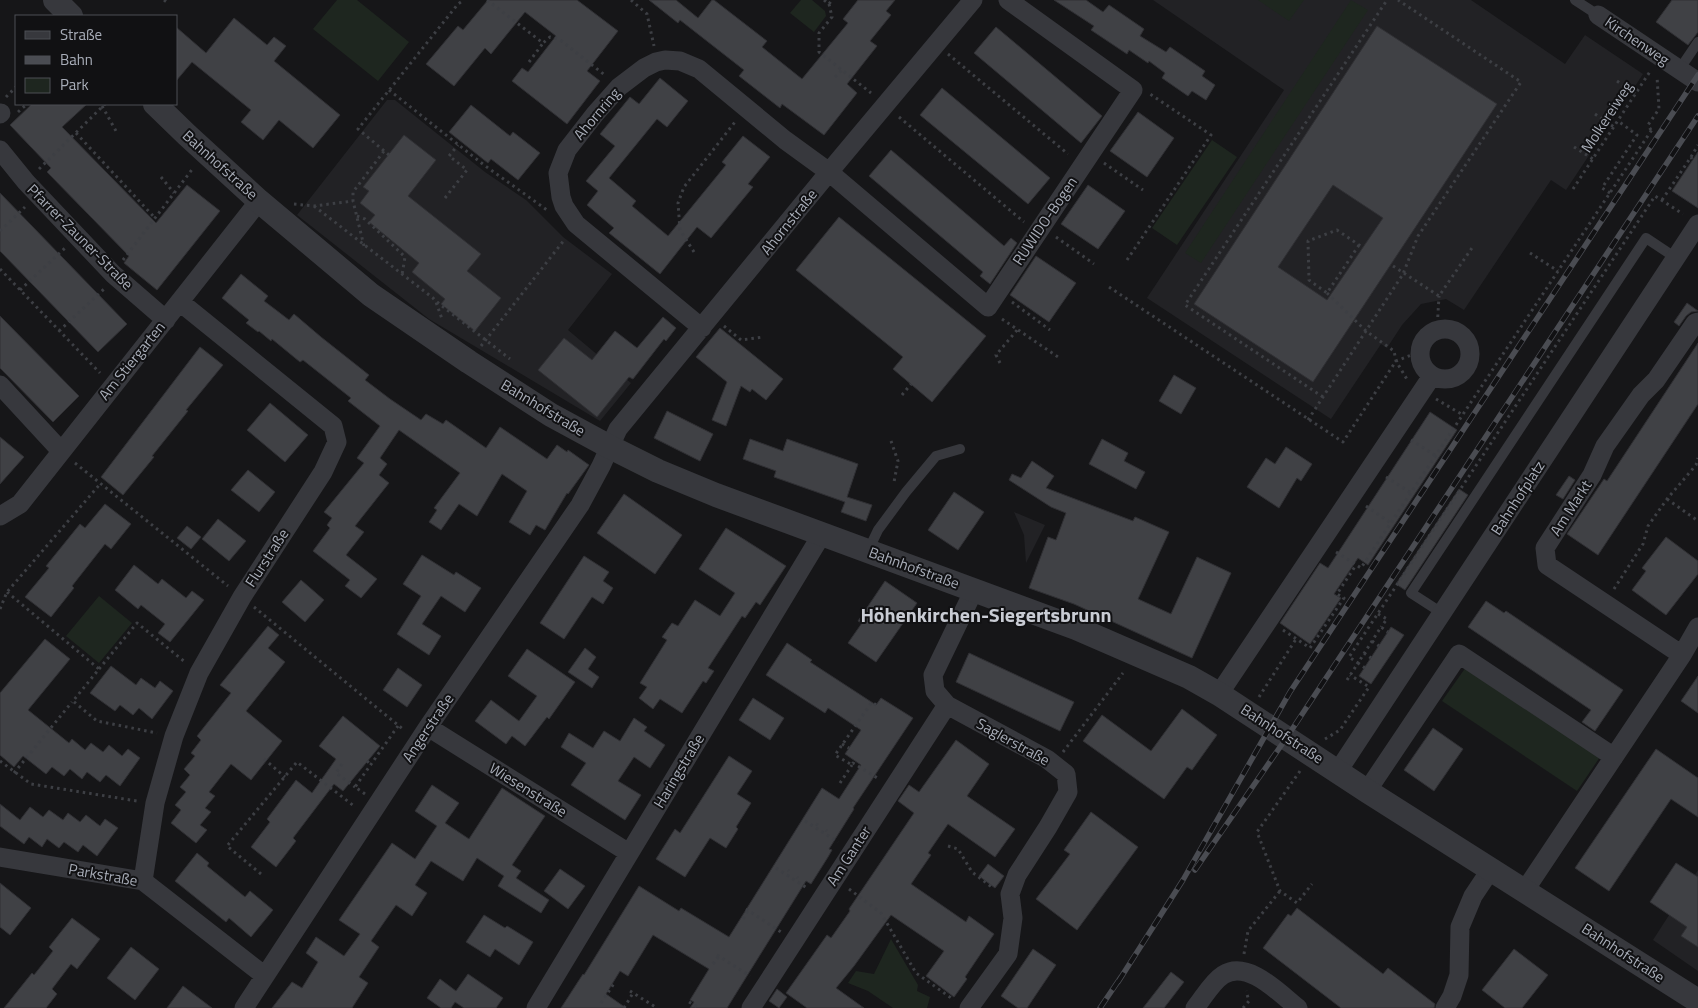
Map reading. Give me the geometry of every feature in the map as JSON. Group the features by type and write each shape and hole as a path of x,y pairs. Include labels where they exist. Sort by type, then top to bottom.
{"street":[{"path":"55,0 70,15"},
{"name":"Ahornstraße","path":"610,447 618,429 973,0"},
{"path":"1008,0 1133,90"},
{"name":"Kirchenweg","path":"1598,15 1655,64 1679,70 1698,82"},
{"name":"Ahornring","path":"707,322 576,224 564,206 558,173 567,150 595,114 619,87 644,68 665,60 680,61 699,69 785,140 829,172"},
{"name":"RUWIDO-Bogen","path":"993,300 1133,90"},
{"name":"Bahnhofstraße","path":"156,105 259,201 371,295 469,362 552,414 610,447 658,471 716,495 1083,631 1189,677 1315,749 1338,771 1368,791 1698,1001"},
{"name":"Pfarrer-Zauner-Straße","path":"0,150 32,188 77,236 120,269 166,320"},
{"path":"829,172 993,300"},
{"name":"Am Stiergarten","path":"0,516 20,504 259,201"},
{"name":"Bahnhofplatz","path":"1338,771 1676,258 1693,221"},
{"name":"Flurstraße","path":"143,881 155,803 174,736 199,673 242,597 323,472 337,442 333,426 180,302"},
{"name":"Am Markt","path":"1682,655 1547,565 1545,548 1592,476 1605,446 1641,394 1656,380 1695,323 1698,322"},
{"path":"1447,329 1456,331 1464,337 1469,346 1470,354 1464,370 1457,376 1449,379 1440,379 1432,376 1425,370 1420,361 1419,352 1425,338 1428,334 1437,330 1447,329"},
{"path":"1219,694 1432,376"},
{"path":"0,385 61,451"},
{"name":"Angerstraße","path":"244,1008 428,727 580,505 610,447"},
{"name":"Haringstraße","path":"536,1008 822,534"},
{"name":"Saglerstraße","path":"974,590 933,675 935,691 947,705 1047,759 1066,774 1068,792 1017,876 1010,894"},
{"path":"1525,890 1682,655 1698,627"},
{"path":"1368,791 1459,654 1614,757"},
{"name":"Am Ganter","path":"751,1008 947,705"},
{"name":"Wiesenstraße","path":"428,727 629,853"},
{"name":"Parkstraße","path":"0,857 143,881 264,976"},
{"path":"1445,1008 1452,996 1459,975 1460,926 1473,896 1491,869"},
{"path":"964,1006 1008,954 1013,918 1010,894"},
{"path":"1195,1008 1224,974 1241,971 1248,971 1260,978 1298,1008"}],"lane":[{"name":"Kirchenweg","path":"1575,0 1598,15"},
{"path":"1679,70 1698,42"},
{"path":"1442,613 1411,593 1646,238 1676,258"},
{"path":"868,552 878,530 936,456 960,449"}],"path":[{"path":"164,0 168,3"},
{"path":"389,155 358,129 458,4 464,0"},
{"path":"487,0 543,44"},
{"path":"631,0 647,14 656,62"},
{"path":"824,0 829,4 832,17 819,33 819,52 1040,230 1094,264"},
{"path":"829,4 832,0"},
{"path":"1323,397 1185,305 1387,0"},
{"path":"1308,420 1403,274 1418,236 1521,82 1398,0"},
{"path":"529,62 550,37 559,38 619,87"},
{"path":"936,44 1086,160 1143,190"},
{"path":"1321,542 1361,568 1652,129 1648,125 1659,109 1659,85 1655,64"},
{"name":"Molkereiweg","path":"1573,189 1655,64"},
{"path":"835,77 842,70"},
{"path":"1617,82 1636,94"},
{"path":"389,90 484,165 547,210"},
{"path":"1127,260 1211,136 1148,92 1133,90"},
{"path":"6,113 25,105"},
{"path":"0,230 76,133 104,105 116,131"},
{"path":"694,252 680,230 678,203 684,187 747,108"},
{"path":"1595,114 1614,127"},
{"path":"1610,193 1602,188 1637,135 1618,121"},
{"path":"76,133 155,218"},
{"path":"445,198 467,170 449,156 458,145"},
{"path":"1693,221 1660,199 1675,184 1698,145"},
{"path":"1574,146 1593,159"},
{"path":"364,246 353,202 354,192 384,151"},
{"path":"59,331 120,269 155,218 196,164"},
{"path":"161,177 174,193"},
{"path":"291,204 314,206 353,202"},
{"path":"314,206 432,298"},
{"path":"357,216 365,219 404,253 405,264 402,275"},
{"path":"469,362 576,224"},
{"path":"1305,285 1309,280 1308,241 1337,230 1360,246 1327,293"},
{"path":"20,290 77,236"},
{"path":"1437,330 1439,296 1474,244"},
{"path":"1530,253 1558,271"},
{"path":"1392,266 1439,296"},
{"path":"0,269 113,386"},
{"path":"1309,280 1327,293 1366,331 1394,351 1396,361"},
{"path":"1109,287 1343,442 1396,361 1419,352"},
{"path":"993,300 995,314 1061,359"},
{"path":"993,300 1050,330"},
{"path":"436,302 510,359"},
{"path":"707,322 741,340 763,337"},
{"path":"1000,363 996,356 1018,329"},
{"path":"902,395 911,384"},
{"path":"1396,430 1436,456"},
{"path":"891,441 898,461 894,482"},
{"path":"1605,604 1643,544 1648,526 1667,499 1696,465 1698,458"},
{"path":"1371,467 1411,493"},
{"path":"0,608 7,592 100,483"},
{"path":"1351,496 1391,523"},
{"path":"1667,499 1698,521"},
{"path":"1268,620 1310,648 1344,598 1338,594 1356,565"},
{"path":"7,592 99,669"},
{"path":"1365,668 1358,663 1387,619 1378,614"},
{"path":"14,773 137,623 199,673"},
{"path":"1382,627 1388,632"},
{"path":"1256,701 1296,639"},
{"path":"1372,641 1379,646"},
{"path":"1302,650 1306,645"},
{"path":"1364,653 1371,658"},
{"path":"1054,764 1123,673"},
{"path":"1312,884 1297,903 1280,891 1257,832 1315,749 1340,730 1369,687 1350,675"},
{"path":"72,701 96,721 174,736"},
{"path":"876,705 872,702 867,715 864,712 835,754 893,788"},
{"path":"857,723 862,726"},
{"path":"355,787 398,726"},
{"path":"850,734 856,737"},
{"path":"842,744 848,748"},
{"path":"264,759 285,776"},
{"path":"0,761 31,784 155,803"},
{"path":"367,761 371,765"},
{"path":"261,874 226,846 297,762 373,810"},
{"path":"342,764 336,772 355,787 373,810"},
{"path":"840,783 852,765"},
{"path":"805,821 826,831 852,852"},
{"path":"948,846 958,849 972,872 996,890 1010,894"},
{"path":"776,868 788,871 822,897"},
{"path":"835,878 881,912 916,973 964,1006"},
{"path":"1241,971 1248,931 1280,891"},
{"path":"743,918 747,910 795,940"},
{"path":"714,964 718,955 766,986"},
{"path":"602,1003 615,982"},
{"path":"624,1008 632,992 657,1008"},
{"path":"1243,1008 1249,1001"},
{"path":"687,1008 689,1002 697,1006"}],"shaded area":[{"path":"1153,0 1471,0 1565,64 1585,35 1643,74 1566,190 1551,180 1464,310 1446,299 1421,304 1402,325 1387,348 1381,344 1331,419 1147,298 1284,90"},
{"path":"387,100 395,100 485,172 526,200 563,237 612,274 568,330 631,383 600,421 429,319 297,215"},
{"path":"1014,512 1045,525 1026,563 1024,535"},
{"path":"1698,870 1698,971 1653,940"}],"green space":[{"path":"337,0 357,0 409,42 378,81 313,29"},
{"path":"801,0 812,0 825,11 826,16 814,32 790,13"},
{"path":"1258,0 1304,0 1289,21"},
{"path":"1351,0 1368,10 1201,263 1185,253"},
{"path":"1212,140 1237,157 1177,245 1152,228"},
{"path":"99,596 132,623 99,663 66,636"},
{"path":"1466,667 1600,757 1577,791 1442,701"},
{"path":"891,939 918,985 917,991 930,997 927,1008 893,1008 868,991 848,983 856,971 874,974"}],"building":[{"path":"488,0 577,0 618,31 587,71 600,81 567,124 512,81 522,68 528,72 556,36 525,12 491,54 485,48 454,86 426,64 458,26 463,30"},
{"path":"649,0 676,0 698,18 714,0 767,41 762,47 802,79 848,23 843,19 858,0 895,0 886,11 891,15 870,41 877,46 847,84 857,93 824,135 782,104 780,108 739,76 744,70 680,20 678,23"},
{"path":"1054,0 1086,0 1103,12 1109,5 1144,29 1140,36 1166,52 1170,47 1205,71 1202,76 1215,85 1206,100 1192,91 1188,96 1162,78 1165,73 1149,61 1148,63 1129,50 1127,54 1091,30 1094,26"},
{"path":"1672,0 1698,0 1698,32 1688,45 1656,22"},
{"path":"234,18 267,45 274,37 286,46 274,61 340,115 313,148 279,120 263,140 241,122 251,110 192,62 178,79 178,29 206,53"},
{"path":"1377,26 1497,104 1313,382 1194,304","holes":["1333,185 1383,218 1327,300 1278,267"]},
{"path":"996,27 1102,116 1081,143 974,53"},
{"path":"660,78 688,101 667,127 657,119 609,178 636,201 632,206 668,236 726,165 722,162 743,136 770,157 748,184 753,187 711,238 697,227 660,274 609,233 614,228 587,205 598,191 586,181 615,146 600,134 630,97 639,104"},
{"path":"942,88 1050,178 1028,204 920,115"},
{"path":"31,105 86,105 62,127 156,223 187,185 220,211 157,290 124,263 129,256 47,172 51,168 10,125"},
{"path":"471,105 510,136 513,132 540,153 518,180 491,159 488,163 449,132"},
{"path":"1138,112 1174,138 1147,177 1110,151"},
{"path":"404,135 436,160 408,196 481,254 467,271 501,298 475,331 441,304 445,299 412,272 419,263 369,222 375,215 360,203 369,191 363,187"},
{"path":"891,150 1004,246 1011,238 1017,243 990,284 980,276 983,272 869,176"},
{"path":"1698,152 1698,208 1672,191"},
{"path":"1088,185 1125,211 1098,249 1061,224"},
{"path":"0,193 127,324 98,352 0,251"},
{"path":"839,217 986,336 932,402 893,369 903,357 796,270"},
{"path":"1036,256 1076,283 1049,322 1010,295"},
{"path":"241,274 268,296 264,301 289,320 294,314 369,375 365,380 421,420 426,414 443,424 446,420 486,448 500,427 547,459 557,445 567,452 568,450 589,465 567,493 545,530 536,525 530,535 509,522 527,491 502,474 477,516 459,504 441,530 429,522 437,510 434,508 460,473 399,430 380,458 387,464 379,475 389,483 355,526 364,532 346,555 377,579 361,598 345,586 350,580 313,551 330,528 327,525 332,518 324,512 364,463 357,458 380,426 348,401 351,398 303,360 300,362 272,339 271,341 246,323 249,320 222,298"},
{"path":"1687,303 1698,311 1691,312 1679,326 1674,322"},
{"path":"0,316 79,396 53,422 0,368"},
{"path":"663,317 676,328 666,341 664,339 633,379 629,377 597,417 538,370 564,338 592,360 615,331 637,348"},
{"path":"720,328 783,379 766,400 752,389 750,392 741,386 726,426 712,420 727,382 696,357"},
{"path":"1698,343 1698,404 1598,555 1567,534 1604,479 1607,481"},
{"path":"200,347 223,365 186,410 188,411 152,456 154,457 123,495 101,477"},
{"path":"1174,375 1196,388 1181,414 1159,401"},
{"path":"270,403 308,435 285,462 247,430"},
{"path":"667,411 713,434 700,461 654,438"},
{"path":"1430,412 1457,430 1368,565 1358,558 1334,594 1341,598 1310,644 1280,623 1320,563 1328,568"},
{"path":"0,437 24,457 0,484"},
{"path":"750,439 783,451 787,439 858,464 847,497 872,505 866,521 841,512 845,502 774,477 776,471 743,459"},
{"path":"1102,439 1128,453 1124,461 1145,472 1136,489 1089,464"},
{"path":"1286,447 1312,464 1301,481 1297,478 1279,508 1247,487 1266,458 1275,464"},
{"path":"1032,461 1054,476 1046,488 1133,521 1135,517 1169,532 1138,599 1171,614 1197,557 1231,573 1192,658 1074,604 1029,588 1048,537 1056,540 1066,513 1051,507 1009,480 1012,474 1021,478"},
{"path":"248,470 275,492 259,512 231,490"},
{"path":"1569,476 1575,480 1563,499 1556,495"},
{"path":"1459,489 1468,495 1405,590 1396,584"},
{"path":"954,492 984,512 958,550 928,530"},
{"path":"624,494 682,535 655,574 597,533"},
{"path":"105,504 131,524 111,549 105,544 72,586 74,588 51,617 25,597 49,568 46,566 80,524 85,528"},
{"path":"218,519 246,541 229,561 202,539"},
{"path":"187,526 201,537 191,549 177,538"},
{"path":"726,528 786,566 760,605 756,602 745,618 742,616 708,668 714,671 706,683 703,681 682,713 660,699 653,709 639,698 647,687 640,683 667,640 662,637 672,623 678,626 695,600 720,616 735,593 699,569"},
{"path":"1666,537 1698,561 1698,574 1666,615 1632,590 1646,571 1642,568"},
{"path":"422,555 454,575 456,572 481,588 465,612 441,596 422,624 441,636 429,655 397,634 421,596 403,584"},
{"path":"584,556 609,572 603,581 613,588 603,604 592,597 564,639 540,623"},
{"path":"134,565 158,584 162,579 186,598 192,591 204,600 170,642 158,633 165,624 141,605 138,609 115,590"},
{"path":"301,580 324,600 305,622 282,602"},
{"path":"885,581 917,603 876,662 848,643 862,623 858,621"},
{"path":"1486,601 1504,613 1506,611 1623,690 1595,731 1582,722 1591,710 1468,627"},
{"path":"268,626 279,635 268,648 285,662 246,711 282,741 251,780 231,764 209,792 215,796 205,808 211,812 200,825 207,830 196,843 171,823 181,810 175,805 186,792 180,787 190,775 184,769 195,756 191,753 201,740 197,736 231,693 220,685"},
{"path":"1391,627 1404,635 1371,684 1359,676"},
{"path":"45,639 70,659 28,710 69,743 72,739 85,750 91,743 103,752 109,745 122,756 128,749 140,758 120,786 106,775 100,782 87,772 82,779 70,769 64,776 52,767 46,774 23,756 14,767 0,755 0,693"},
{"path":"787,643 812,660 810,662 876,705 881,698 913,718 853,808 829,849 832,850 828,857 811,884 806,881 727,1008 690,1008 694,1002 690,1000 709,969 653,935 628,976 620,971 606,994 626,1008 561,1008 584,975 639,886 679,911 681,908 729,937 822,788 839,799 861,765 845,754 861,730 828,708 825,713 766,675"},
{"path":"585,648 596,657 588,669 599,677 592,688 568,672"},
{"path":"527,649 575,682 549,719 547,717 525,746 512,736 506,744 475,721 491,700 519,721 537,696 508,676"},
{"path":"969,653 1074,702 1060,731 956,682"},
{"path":"111,666 136,685 141,678 155,688 160,681 173,691 152,719 139,708 133,715 120,705 115,711 90,693"},
{"path":"398,668 422,685 407,707 383,690"},
{"path":"1698,676 1698,713 1681,701"},
{"path":"753,698 784,718 770,740 739,720"},
{"path":"1182,709 1217,735 1192,770 1187,767 1164,799 1083,741 1102,715 1151,751"},
{"path":"343,716 380,746 343,791 334,784 293,838 296,841 276,867 251,847 270,822 267,819 296,780 312,793 336,759 319,746"},
{"path":"634,718 647,727 644,731 665,745 650,768 634,757 618,781 641,795 625,820 571,785 586,763 561,747 569,733 593,748 604,731 620,741"},
{"path":"1433,728 1463,749 1434,791 1404,770"},
{"path":"956,740 989,764 967,796 1015,829 995,857 948,824 928,853 931,855 911,884 966,922 969,916 994,934 954,997 926,976 944,951 891,915 836,988 864,1008 807,1008 786,993 827,935 831,938 914,813 898,801 909,785 919,792"},
{"path":"1656,749 1698,778 1698,817 1671,799 1609,891 1575,868"},
{"path":"729,756 752,771 737,794 751,803 726,848 710,838 685,877 656,859 675,829 680,833"},
{"path":"432,785 459,803 445,823 469,839 502,788 545,816 512,865 521,871 516,878 549,900 541,913 498,886 504,876 477,858 463,881 431,861 415,885 427,893 412,916 396,905 371,941 379,947 359,977 368,983 352,1008 272,1008 292,982 302,988 318,962 306,953 316,937 344,956 360,934 339,920 392,843 415,859 437,826 415,811"},
{"path":"0,804 20,820 30,807 43,817 49,810 63,820 68,813 80,822 86,815 100,826 105,819 118,828 97,856 83,845 78,852 64,842 59,848 47,839 42,847 29,837 24,844 0,826"},
{"path":"1091,812 1138,847 1077,930 1036,899 1070,854 1064,850"},
{"path":"197,853 209,863 207,866 245,897 250,891 273,910 251,937 229,918 226,922 175,881"},
{"path":"1676,863 1698,877 1698,947 1681,936 1687,927 1650,902"},
{"path":"988,864 1004,876 995,888 979,876"},
{"path":"560,869 585,886 568,909 544,891"},
{"path":"0,883 31,908 10,935 0,927"},
{"path":"1297,908 1383,974 1388,968 1435,1004 1434,1008 1341,1008 1263,948 1288,914 1291,916"},
{"path":"484,915 533,942 519,965 495,949 490,957 466,942"},
{"path":"72,918 100,939 77,969 71,964 52,989 57,994 46,1008 4,1008 32,973 34,975 53,951 49,947"},
{"path":"131,947 159,969 135,1000 107,978"},
{"path":"1033,949 1056,965 1027,1008 1018,1008 1001,996"},
{"path":"1514,949 1548,975 1522,1008 1505,1008 1482,990"},
{"path":"1171,972 1184,982 1164,1008 1143,1008"},
{"path":"468,974 503,998 496,1008 464,1008 455,1002 451,1008 441,1008 427,998 440,979 456,991"},
{"path":"183,986 212,1008 167,1008"},
{"path":"777,989 787,997 779,1008 769,1001"}],"railway":[{"path":"1118,982 1183,880 1290,692 1698,75"},
{"path":"1195,870 1287,737 1698,116"},
{"path":"1100,1008 1121,977"}],"district":[{"name":"Höhenkirchen-Siegertsbrunn","path":"986,615"}]}
